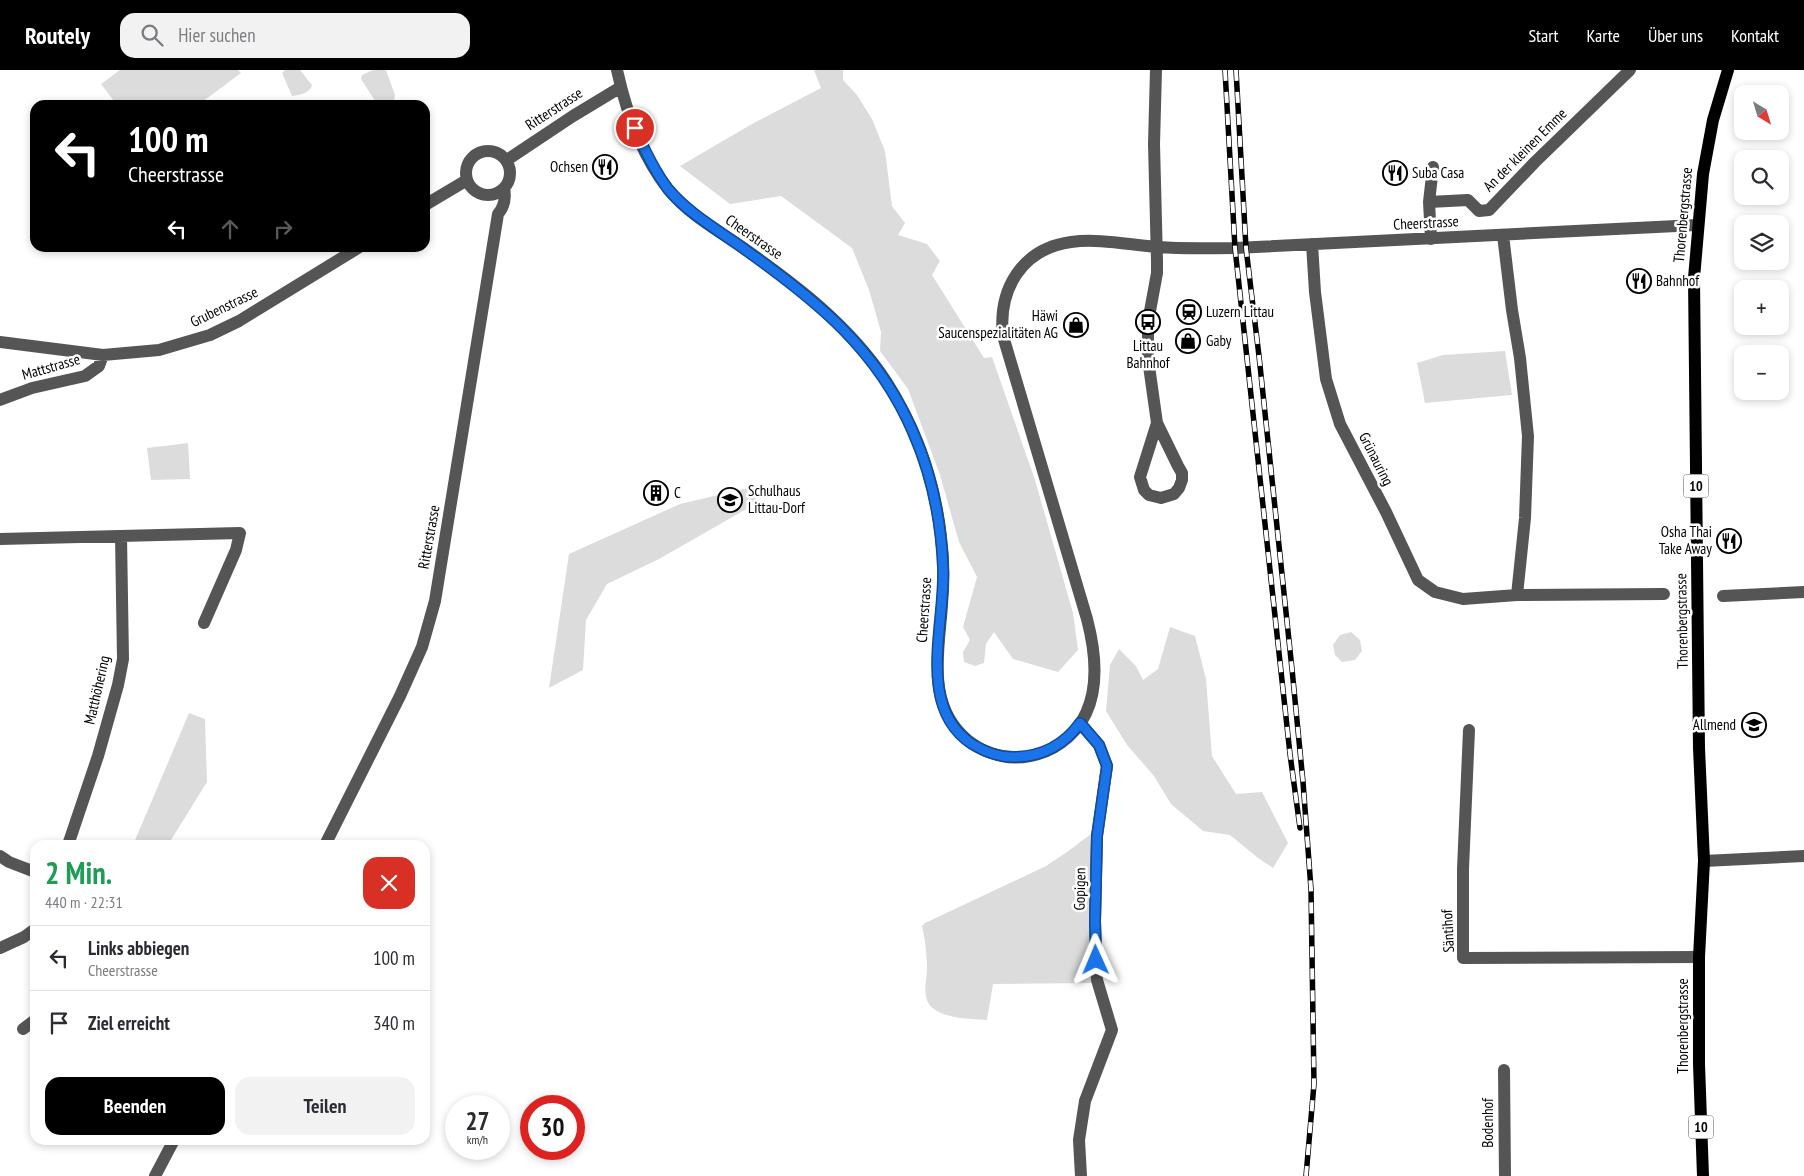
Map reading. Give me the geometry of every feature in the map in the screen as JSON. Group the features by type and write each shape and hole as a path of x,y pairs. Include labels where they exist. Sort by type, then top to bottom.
{"main road":[{"name":"Thorenbergstrasse","path":"1703,1176 1699,1064 1699,957 1704,861 1699,748 1694,278 1702,174 1712,120 1728,70"}],"street":[{"name":"Cheerstrasse","path":"617,70 635,128 646,153 659,176 672,193 699,218 775,271 838,322 859,345 883,378 906,417 928,474 938,519 943,571 942,607 937,654 938,680 944,707 954,726 964,737 976,746 994,755 1011,758 1031,756 1055,747 1068,738 1080,723 1089,707 1094,688 1095,664 1091,636 1005,346 1002,326 1003,306 1007,291 1020,269 1035,256 1055,246 1085,241 1157,247 1235,248 1697,224"},
{"path":"1156,70 1154,144 1157,273 1149,316 1147,343 1156,423 1182,474 1179,488 1174,494 1161,498 1149,495 1144,490 1140,478 1156,423"},
{"name":"An der kleinen Emme","path":"1429,202 1468,200 1480,211 1488,210 1630,70"},
{"name":"Ritterstrasse","path":"506,160 621,87"},
{"path":"484,194 495,194 504,188 508,183 510,172 502,155 488,150 475,155 467,166 468,180 471,187 484,194 498,214"},
{"path":"1431,239 1429,202 1433,166"},
{"path":"430,202 468,180"},
{"name":"Ritterstrasse","path":"328,840 404,688 422,647 435,601 498,214 504,208 506,198 504,188"},
{"path":"1503,235 1520,358 1528,436 1525,518 1517,595"},
{"name":"Grünauring","path":"1312,244 1326,379 1340,424 1386,512 1418,580 1436,592 1463,599 1517,595 1664,594"},
{"name":"Grubenstrasse","path":"0,342 103,355 159,350 210,335 255,312 352,252"},
{"name":"Mattstrasse","path":"0,400 32,388 85,376 98,366 103,355"},
{"path":"0,539 240,533 236,550 204,623"},
{"name":"Matthöhering","path":"70,840 98,756 120,677 123,659 120,536"},
{"path":"1723,596 1804,592"},
{"name":"Gopigen","path":"1080,723 1099,745 1107,766 1097,836 1095,921 1097,980 1112,1030 1085,1101 1079,1140 1081,1176"},
{"name":"Säntihof","path":"1469,730 1463,869 1463,958 1699,957"},
{"path":"0,856 9,862 30,870"},
{"path":"1704,861 1804,856"},
{"path":"0,948 30,933"},
{"path":"23,1029 30,1024"},
{"name":"Bodenhof","path":"1504,1070 1505,1176"},
{"path":"155,1176 171,1145"}],"shaded area":[{"path":"120,70 238,70 241,73 205,100 113,100 101,84"},
{"path":"285,70 300,70 312,85 311,88 304,93 292,96 282,73"},
{"path":"373,70 386,70 395,95 394,100 374,100 361,79 362,75"},
{"path":"814,70 843,70 843,80 857,95 872,119 885,151 892,206 905,223 898,235 927,244 940,261 932,275 984,358 992,357 1035,480 1073,613 1078,650 1058,672 1013,659 994,632 986,644 984,663 975,666 964,662 963,652 970,640 963,627 977,577 959,542 940,475 908,389 880,351 881,332 869,290 852,248 781,196 730,204 680,166 752,124 821,88"},
{"path":"1505,351 1512,395 1425,403 1417,363 1443,355"},
{"path":"188,443 190,479 151,480 147,448"},
{"path":"752,487 757,503 659,559 607,584 586,620 583,670 549,688 569,554 680,504"},
{"path":"1170,627 1195,636 1206,679 1212,756 1236,794 1262,792 1288,843 1273,868 1230,835 1203,831 1171,804 1154,776 1127,745 1106,711 1110,665 1119,649 1136,666 1143,680 1158,669"},
{"path":"1351,632 1360,640 1362,651 1355,660 1342,662 1335,655 1333,645 1340,635"},
{"path":"189,713 205,719 207,782 171,840 135,840"},
{"path":"1093,834 1093,983 993,984 987,1020 951,1016 934,1009 929,1004 925,993 927,958 922,926 1046,866"}],"railway":[{"path":"1225,70 1235,248 1290,754 1300,828"},
{"path":"1236,70 1246,248 1292,669 1311,889 1314,1084 1306,1176"}],"place":[{"name":"Ochsen","path":"605,167"},
{"name":"Suba Casa","path":"1395,173"},
{"name":"Bahnhof","path":"1639,281"},
{"name":"Luzern Littau","path":"1189,312"},
{"name":"Littau Bahnhof","path":"1148,322"},
{"name":"Häwi Saucenspezialitäten AG","path":"1076,325"},
{"name":"Gaby","path":"1188,341"},
{"name":"C","path":"656,493"},
{"name":"Schulhaus Littau-Dorf","path":"730,500"},
{"name":"Osha Thai Take Away","path":"1729,541"},
{"name":"Allmend","path":"1754,725"}],"route":[{"path":"635,128 659,176 676,197 699,218 775,271 838,322 859,345 883,378 906,417 917,441 928,474 937,511 943,571 942,607 937,654 938,680 944,707 954,726 969,742 976,746 994,755 1011,758 1031,756 1055,747 1068,738 1080,723 1090,733 1104,754 1107,772 1097,836 1096,960"}]}
